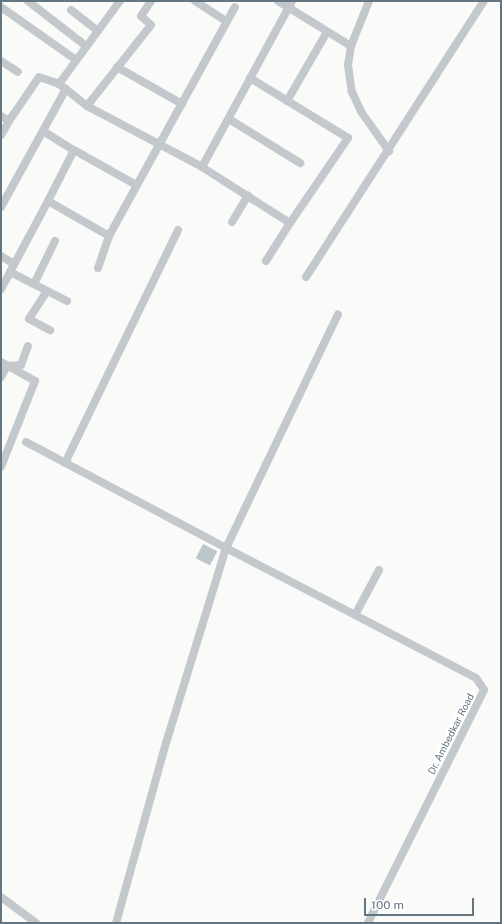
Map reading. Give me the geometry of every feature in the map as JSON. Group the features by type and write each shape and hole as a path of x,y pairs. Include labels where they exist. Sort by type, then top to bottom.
{"street":[{"path":"28,1 86,46"},
{"path":"59,84 120,1"},
{"path":"87,106 151,25 141,16 151,1"},
{"path":"195,1 227,22"},
{"path":"278,1 288,9 351,46"},
{"path":"202,167 292,1"},
{"path":"369,1 351,46 348,65 352,92 362,113 389,151"},
{"path":"306,277 389,151 484,1"},
{"path":"1,7 76,60"},
{"path":"98,268 109,236 235,7"},
{"path":"71,10 98,31"},
{"path":"287,101 327,32"},
{"path":"1,61 18,72"},
{"path":"117,67 182,104"},
{"path":"32,72 39,77 59,84 87,106 160,143 202,167 290,223"},
{"path":"1,135 39,77"},
{"path":"250,78 348,138 266,260"},
{"path":"1,207 66,89"},
{"path":"1,116 9,121"},
{"path":"229,119 300,162"},
{"path":"43,131 136,185"},
{"path":"1,289 74,150"},
{"path":"232,222 248,196"},
{"path":"48,201 109,236"},
{"path":"65,463 178,230"},
{"path":"34,284 55,241"},
{"path":"1,256 14,264"},
{"path":"10,272 67,301"},
{"path":"47,291 29,319 50,330"},
{"path":"116,923 168,736 226,548 338,314"},
{"path":"4,364 21,365 28,346"},
{"path":"1,377 4,364"},
{"path":"1,467 35,381 4,364"},
{"path":"26,442 354,615 379,570"},
{"name":"Dr. Ambedkar Road","path":"354,615 476,678 484,690 368,923"},
{"path":"1,897 36,923"}],"shaded area":[{"path":"203,544 217,551 210,566 196,558"}]}
